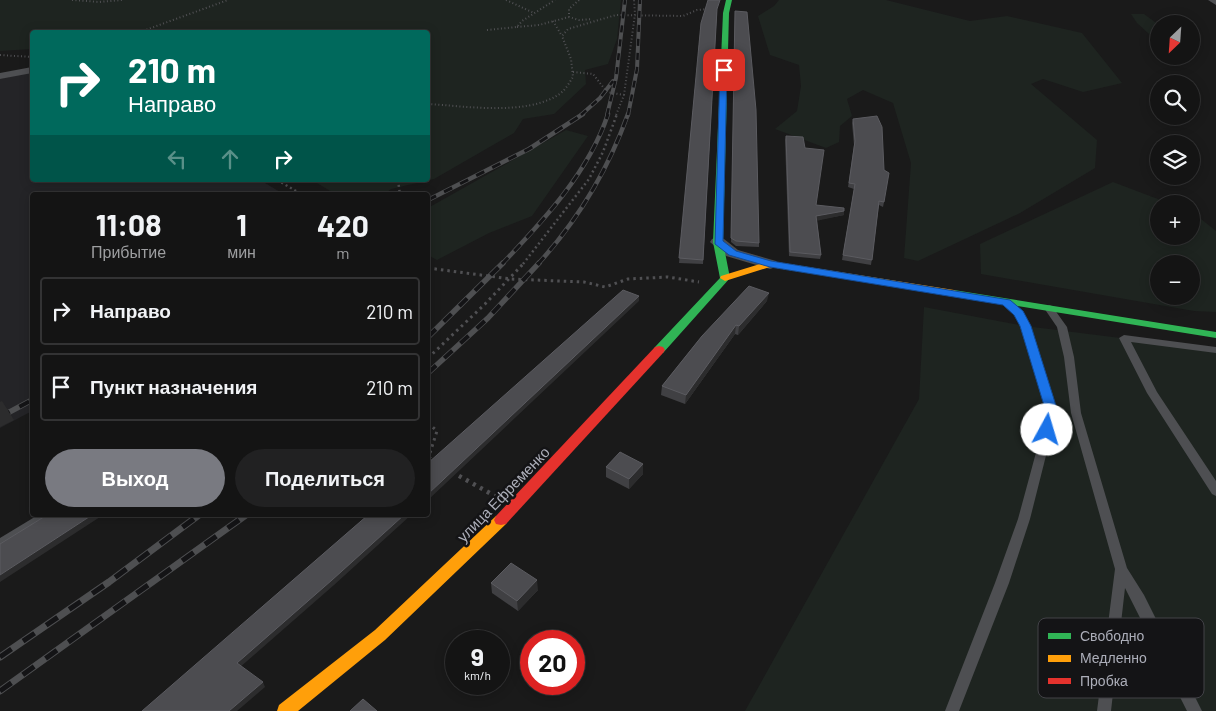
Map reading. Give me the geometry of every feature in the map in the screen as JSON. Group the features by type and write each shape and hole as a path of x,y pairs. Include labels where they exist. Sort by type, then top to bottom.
{"street":[{"path":"727,4 718,242 721,281 770,264"},
{"path":"0,76 30,70"},
{"path":"718,242 732,253 770,264 1216,335"},
{"name":"улица Ефременко","path":"286,711 380,635 515,506 721,281"}],"lane":[{"path":"952,711 1002,583 1024,519 1052,412 1025,326 1019,313 1006,302"},
{"path":"1049,308 1062,327 1069,357 1076,413 1121,569 1149,618"},
{"path":"1216,350 1124,338 1152,393 1216,491"},
{"path":"0,544 45,517"},
{"path":"1115,618 1121,569"},
{"path":"1104,711 1106,698"},
{"path":"1189,698 1195,711"}],"path":[{"path":"72,0 99,2 122,0"},
{"path":"191,14 222,0"},
{"path":"146,30 228,0"},
{"path":"506,0 534,13"},
{"path":"517,27 534,13 555,0"},
{"path":"570,18 569,9 579,0"},
{"path":"430,356 484,307 511,279 553,229 593,171 611,135 624,95 635,14 634,0"},
{"path":"562,36 568,29 616,15 683,16 697,10 727,4"},
{"path":"486,30 539,25 570,18 579,20 598,19"},
{"path":"430,104 491,107 534,104 560,94 573,77 570,59 562,36 553,21"},
{"path":"0,55 30,57"},
{"path":"572,72 592,74 607,92 624,95"},
{"path":"281,182 298,192"},
{"path":"430,268 511,279 584,282 604,287 628,279 668,277 721,281"},
{"path":"430,426 437,431 430,453"},
{"path":"430,460 437,464"},
{"path":"446,469 515,506"}],"shaded area":[{"path":"0,0 621,0 617,39 608,64 585,70 586,84 554,114 523,119 514,133 430,180 430,30 30,30 30,49 0,51"},
{"path":"779,0 886,0 970,21 1007,16 1082,33 1122,83 1083,92 1043,79 1031,84 1097,140 1095,168 1020,213 918,261 904,258 911,163 893,103 863,90 847,99 852,116 840,126 839,142 826,148 775,129 797,111 801,86 799,65 770,55 758,16 774,6"},
{"path":"1131,14 1144,14 1150,18 1150,35 1137,23"},
{"path":"30,72 30,182 263,182 280,192 30,192 30,412 0,428 0,79"},
{"path":"566,130 588,136 532,216 489,233 437,260 430,256 430,207"},
{"path":"315,182 421,182 391,189 387,192 332,192"},
{"path":"1113,182 1150,196 1150,245 1200,245 1200,218 1216,231 1216,312 1194,311 1159,305 1200,305 1200,255 1150,255 1150,303 981,274 980,244"},
{"path":"924,307 1025,326 1216,350 1216,711 745,711 919,399"}],"building":[{"path":"708,0 720,0 717,9 703,260 679,258 701,23"},
{"path":"735,11 747,12 756,110 759,243 736,241 731,238"},
{"path":"877,116 882,127 884,170 889,173 884,202 879,201 872,260 843,255 855,184 849,183 855,141 853,119"},
{"path":"786,136 803,137 805,148 824,150 816,205 844,208 844,211 816,216 821,255 790,252"},
{"path":"749,286 769,293 739,326 736,325 686,395 662,386 702,336"},
{"path":"623,290 639,296 430,492 430,461"},
{"path":"620,452 643,464 629,479 606,467"},
{"path":"44,517 89,517 0,575 0,544"},
{"path":"366,517 402,517 237,663 263,682 229,711 142,711"},
{"path":"511,563 537,580 517,601 491,583"},
{"path":"363,699 377,711 350,711"}],"railway":[{"path":"607,115 616,78 625,0"},
{"path":"628,115 637,69 640,0"},
{"path":"581,115 600,98 613,81"},
{"path":"430,199 529,149 583,114"},
{"path":"502,264 549,213 577,176 600,135 608,114"},
{"path":"538,264 566,230 590,194 611,155 628,114"},
{"path":"430,371 488,318 539,263"},
{"path":"430,335 502,264"},
{"path":"0,417 30,401"},
{"path":"0,657 109,582 196,517"},
{"path":"0,691 243,517"}],"traffic: fast":[{"path":"725,278 718,242 726,13 729,0"},
{"path":"659,350 725,278"},
{"path":"954,293 1216,335"}],"traffic: slow":[{"path":"725,278 770,264 954,293"},
{"path":"285,711 380,635 501,520"}],"traffic: jam":[{"path":"501,520 659,350"}],"route":[{"path":"724,70 718,242 732,253 770,264 1006,302 1019,313 1025,326 1052,412 1047,430"}]}
